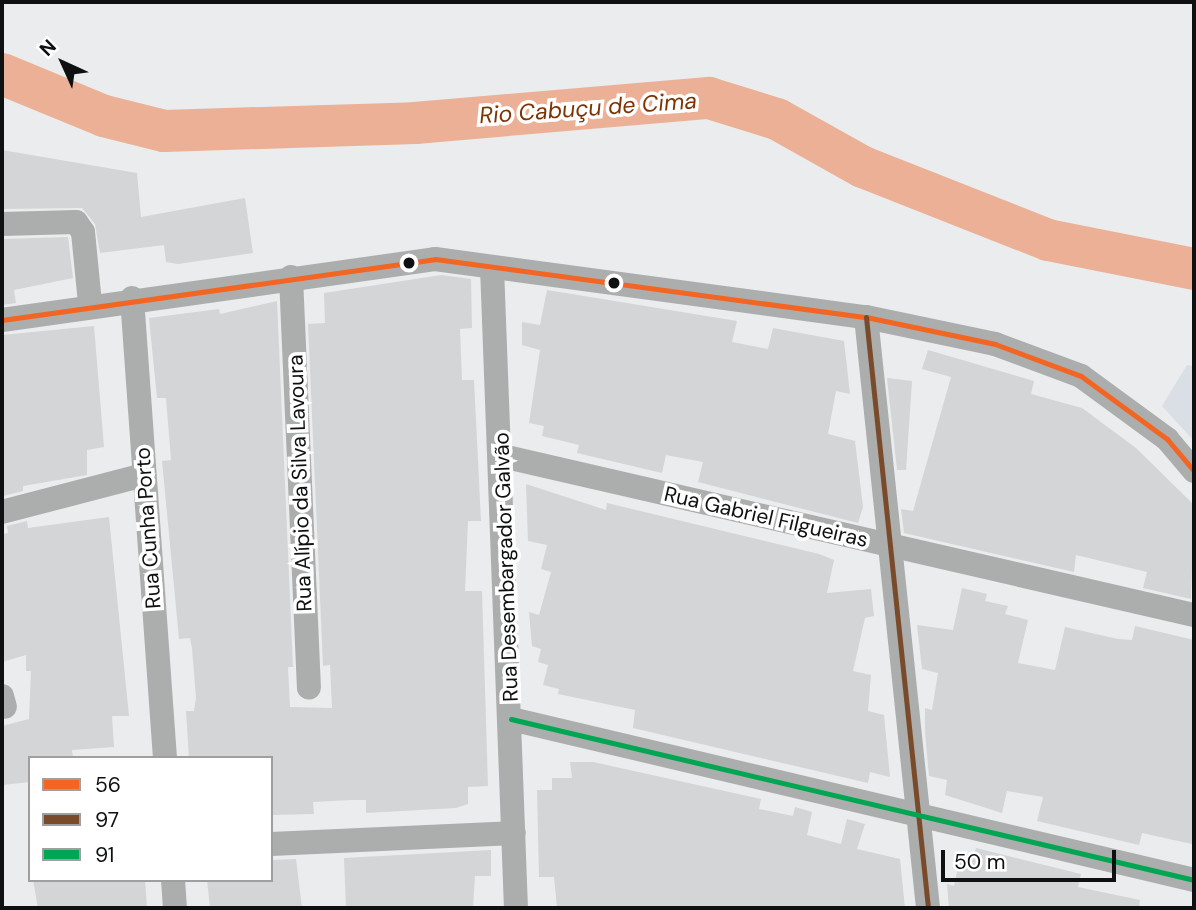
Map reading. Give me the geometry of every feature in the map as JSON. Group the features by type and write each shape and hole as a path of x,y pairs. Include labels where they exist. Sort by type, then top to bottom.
{"street":[{"path":"2,223 76,222 83,232 90,304"},
{"path":"2,320 132,298 435,259 866,317 995,344 1081,376 1167,439 1194,471"},
{"name":"Rua Desembargador Galvão","path":"492,267 502,456 516,908"},
{"name":"Rua Alípio da Silva Lavoura","path":"291,277 309,688"},
{"name":"Rua Cunha Porto","path":"132,298 165,756"},
{"path":"866,317 915,811 928,908"},
{"name":"Rua Gabriel Filgueiras","path":"502,456 1194,615"},
{"path":"2,512 145,475"},
{"path":"511,719 915,811 1194,880"},
{"path":"273,844 514,833"},
{"path":"173,882 175,908"}],"shaded area":[{"path":"1187,365 1194,366 1194,441 1162,406"}],"building":[{"path":"2,150 137,173 141,217 245,198 253,253 178,264 166,262 164,245 100,253 95,224 82,208 2,209"},
{"path":"68,237 73,278 14,290 16,303 2,305 2,239"},
{"path":"441,275 471,279 472,328 460,329 462,380 474,380 481,521 468,521 465,591 482,591 488,786 468,787 468,804 456,808 366,813 366,800 351,800 313,802 314,814 273,815 273,756 189,756 186,711 194,711 196,698 192,648 190,638 179,639 162,461 171,460 166,398 157,398 149,318 219,309 220,314 277,301 293,667 288,667 290,707 332,708 330,665 323,666 308,324 325,323 324,293"},
{"path":"547,290 737,321 732,342 768,349 773,328 844,341 850,394 836,391 828,434 855,441 863,507 858,523 698,482 703,462 666,455 662,473 577,453 579,445 542,436 544,426 529,423 540,350 522,345 522,322 540,325"},
{"path":"94,326 104,447 87,450 87,475 23,486 23,491 3,496 2,335"},
{"path":"928,350 1034,381 1031,394 1082,408 1136,448 1194,505 1191,599 1143,588 1147,572 1076,555 1074,572 904,533 901,509 913,511 951,377 922,369"},
{"path":"887,378 912,381 906,470 897,470"},
{"path":"526,484 606,510 607,503 819,554 834,560 827,593 871,589 874,616 865,618 853,671 871,675 868,711 884,715 890,777 870,772 868,783 633,728 635,710 558,694 559,689 543,685 548,665 538,662 541,649 532,646 529,612 539,615 551,572 541,569 547,545 528,541"},
{"path":"109,517 129,716 112,716 114,747 72,750 73,756 28,756 28,782 2,785 2,726 29,719 31,671 26,671 26,655 2,662 2,534 8,533 7,526 27,521 28,528"},
{"path":"962,588 987,594 985,601 1008,606 1005,614 1028,620 1018,663 1055,670 1065,627 1132,640 1135,626 1194,640 1192,844 1142,833 1139,845 1037,821 1043,797 1007,791 1002,813 945,795 947,780 929,776 925,732 925,708 932,710 938,673 922,669 917,625 953,630"},
{"path":"570,762 593,762 761,799 759,809 793,816 795,807 812,812 807,835 841,844 847,819 865,824 857,849 900,859 905,908 557,908 554,877 539,877 537,790 552,790 552,778 572,778"},
{"path":"976,848 1081,874 1078,887 1140,900 1139,908 949,908 947,884 954,886 961,854 973,858"},
{"path":"491,850 491,876 475,876 473,908 346,908 344,858"},
{"path":"296,859 302,908 210,908 207,882 273,882 273,860"},
{"path":"33,882 145,882 147,908 38,908"}],"waterway":[{"name":"Rio Cabuçu de Cima","path":"2,74 104,116 164,131 415,123 709,98 777,119 863,167 1048,240 1194,269"}],"transit line":[{"name":"56","path":"2,320 435,259 866,317 995,344 1081,376 1167,439 1194,471"},
{"name":"97","path":"866,317 928,908"},
{"name":"91","path":"511,719 1194,880"}]}
